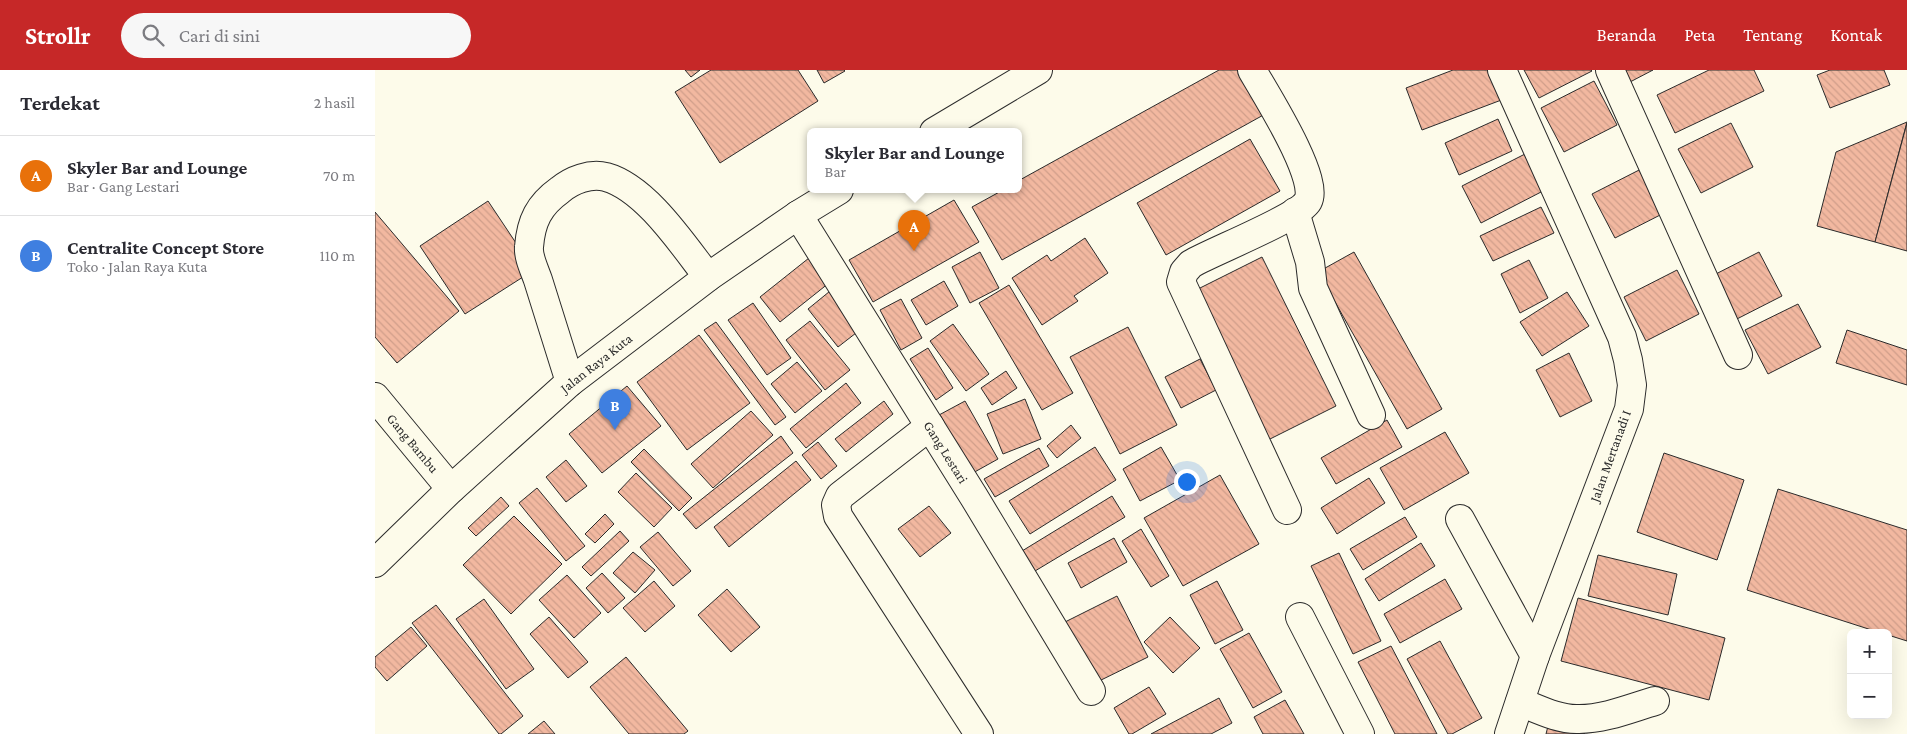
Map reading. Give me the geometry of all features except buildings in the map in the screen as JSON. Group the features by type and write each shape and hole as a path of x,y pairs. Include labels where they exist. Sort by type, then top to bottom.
{"street":[{"path":"1252,70 1299,155 1309,178 1311,191 1309,200 1303,207 1279,222 1191,264 1184,272 1181,282 1287,510"},
{"name":"Jalan Mertanadi I","path":"1502,70 1621,337 1629,360 1632,385 1629,410 1535,656 1509,734"},
{"path":"1610,70 1738,355"},
{"path":"940,128 1020,74"},
{"path":"570,382 529,250 537,212 553,194 567,184 585,177 604,177 621,183 642,199 667,224 708,277"},
{"name":"Jalan Raya Kuta","path":"375,563 451,489 570,382 708,277 798,215 834,193"},
{"path":"1295,212 1310,262 1313,288 1371,415"},
{"name":"Gang Lestari","path":"798,215 930,426 1091,691"},
{"name":"Gang Bambu","path":"375,397 451,489"},
{"path":"930,426 839,496 836,505 838,516 979,734"},
{"path":"1460,519 1535,656"},
{"path":"1299,617 1360,734"},
{"path":"1520,702 1557,716 1578,720 1599,717 1655,701"}],"place":[{"name":"Skyler Bar and Lounge","path":"914,251"},
{"name":"Centralite Concept Store","path":"615,430"}]}
